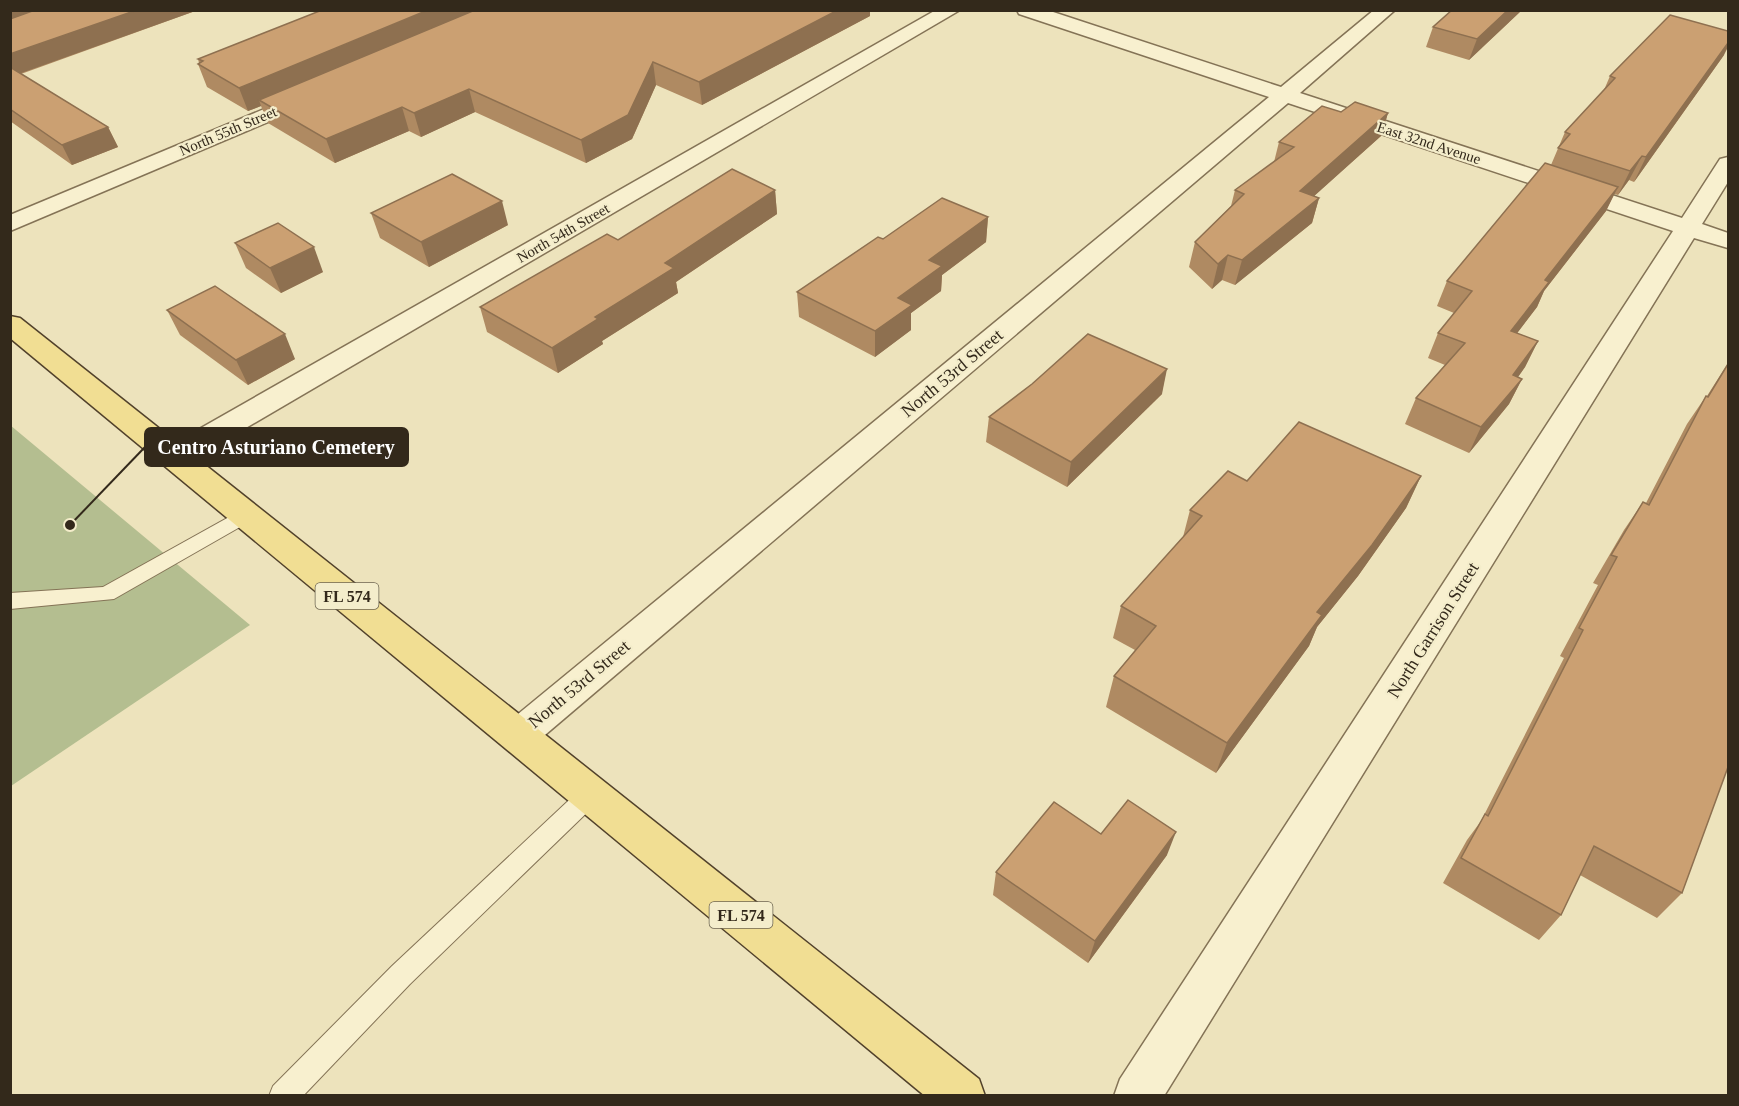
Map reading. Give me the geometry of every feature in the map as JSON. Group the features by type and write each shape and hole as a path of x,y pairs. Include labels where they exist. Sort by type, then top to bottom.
{"main road":[{"name":"FL 574","path":"10,324 963,1095"}],"street":[{"name":"North 54th Street","path":"175,456 951,10"},
{"name":"East 32nd Avenue","path":"1026,10 1728,241"},
{"name":"North 53rd Street","path":"519,735 1386,10"},
{"name":"North 55th Street","path":"10,224 326,89"},
{"name":"North Garrison Street","path":"1137,1095 1728,164"}],"lane":[{"path":"10,601 107,594 246,514"},
{"path":"283,1095 401,975 591,794"}],"green space":[{"path":"10,425 250,625 11,786 10,786"}],"building":[{"path":"35,10 137,10 10,54 10,19"},
{"path":"322,10 428,10 239,88 198,64 203,61 198,59"},
{"path":"475,10 838,10 699,82 653,62 628,115 581,140 469,89 414,113 402,107 326,139 259,100"},
{"path":"1452,10 1508,10 1477,39 1433,27"},
{"path":"1670,15 1728,31 1728,43 1646,157 1642,156 1630,171 1558,148 1570,134 1565,132 1615,78 1610,76"},
{"path":"10,67 108,127 62,145 10,109"},
{"path":"1355,102 1388,113 1300,191 1319,198 1242,260 1228,255 1218,264 1195,242 1244,194 1235,190 1294,147 1279,142 1322,106 1341,112"},
{"path":"1545,163 1618,187 1545,280 1549,282 1511,331 1538,341 1513,375 1522,379 1481,427 1416,398 1465,343 1438,333 1472,291 1447,281"},
{"path":"732,169 775,190 665,263 674,268 595,317 598,319 552,348 480,307 607,234 618,240"},
{"path":"452,174 502,201 421,242 371,213"},
{"path":"942,198 988,217 929,260 942,266 898,298 912,305 875,331 797,292 878,237 883,239"},
{"path":"278,223 314,247 270,268 235,243"},
{"path":"215,286 285,334 236,360 167,310"},
{"path":"1088,334 1167,369 1071,462 989,417 1032,384"},
{"path":"1728,364 1728,767 1682,893 1594,846 1561,915 1461,858 1485,814 1488,816 1583,630 1579,628 1617,557 1611,555 1643,502 1649,505 1706,396 1708,397"},
{"path":"1299,422 1421,476 1372,545 1317,612 1322,615 1227,743 1114,676 1156,626 1121,606 1202,516 1190,510 1228,471 1247,481"},
{"path":"1128,800 1176,832 1095,941 996,872 1054,802 1101,834"}],"place":[{"name":"Centro Asturiano Cemetery","path":"70,525"}]}
